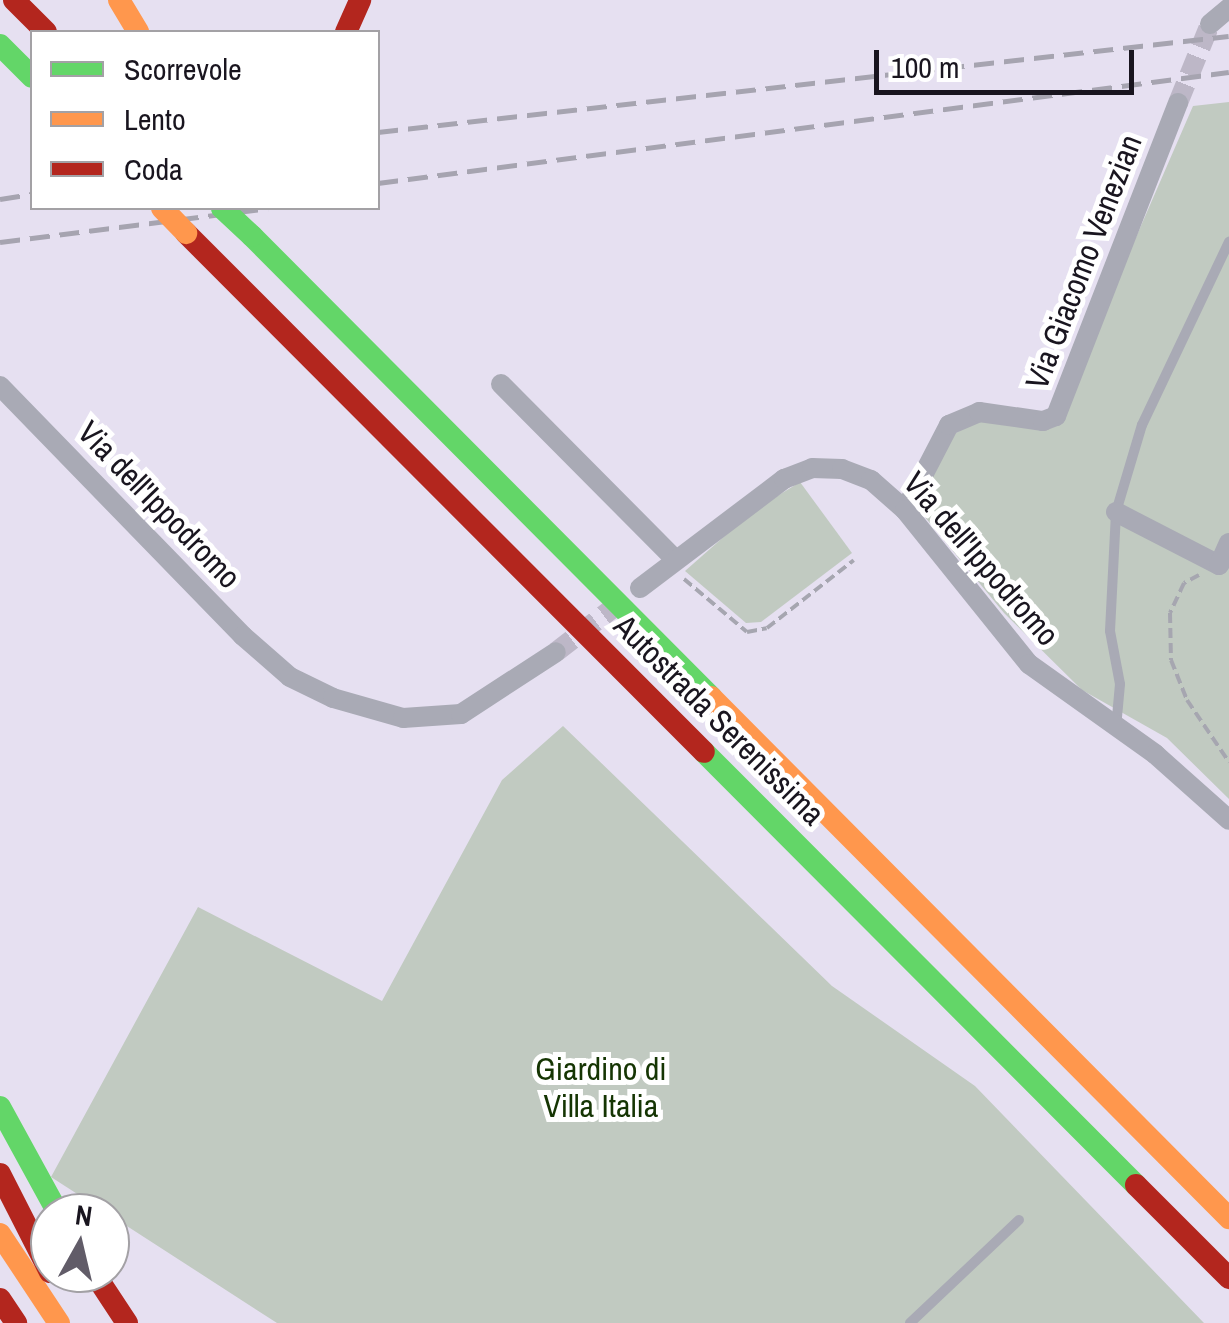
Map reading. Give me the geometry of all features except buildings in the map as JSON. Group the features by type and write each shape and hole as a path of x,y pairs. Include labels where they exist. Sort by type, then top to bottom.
{"highway":[{"path":"14,0 44,30"},
{"path":"119,0 137,30"},
{"path":"144,0 157,30"},
{"path":"347,30 360,0"},
{"path":"364,30 377,0"},
{"path":"0,45 30,76"},
{"name":"Autostrada Serenissima","path":"164,210 1229,1278"},
{"name":"Autostrada Serenissima","path":"224,210 1229,1218"},
{"path":"0,1107 47,1193"},
{"path":"1110,1159 1229,1303"},
{"path":"0,1174 30,1233"},
{"path":"0,1234 59,1323"},
{"path":"62,1293 80,1323"},
{"path":"107,1293 127,1323"},
{"path":"0,1299 16,1323"}],"street":[{"path":"1210,24 1229,8"},
{"name":"Via Giacomo Venezian","path":"905,510 949,425 978,412 1043,421 1056,416 1178,103"},
{"path":"501,384 673,562"},
{"name":"Via dell'Ippodromo","path":"0,386 290,677 377,715 443,716 514,681 556,652"},
{"name":"Via dell'Ippodromo","path":"640,588 784,479 812,468 842,469 871,480 905,510 1030,664 1229,820"},
{"path":"1116,512 1219,565 1229,542"}],"lane":[{"path":"1116,729 1120,684 1110,631 1116,512 1142,425 1229,242"},
{"path":"910,1323 1020,1220"}],"path":[{"path":"673,562 748,632 767,628 854,560"},
{"path":"1219,565 1184,583 1170,613 1171,660 1187,700 1229,762"}],"green space":[{"path":"1229,102 1229,799 1167,738 1082,690 1004,613 915,505 954,434 980,420 1041,427 1117,281 1193,106"},
{"path":"800,482 852,553 761,622 746,623 685,571 753,511"},
{"name":"Giardino di Villa Italia","path":"563,726 832,986 975,1086 1204,1323 277,1323 130,1228 130,1193 76,1193 51,1177 198,907 382,1001 502,780"}],"tunnel":[{"path":"1178,103 1210,24"},
{"path":"556,652 622,601"}],"railway":[{"path":"380,132 1229,36"},
{"path":"380,183 1229,72"},
{"path":"0,199 30,194"},
{"path":"0,242 252,210"}],"traffic: fast":[{"path":"0,45 30,75"},
{"path":"224,210 252,236"},
{"path":"252,236 711,697"},
{"path":"704,752 1136,1185"},
{"path":"0,1107 47,1193"}],"traffic: slow":[{"path":"119,0 137,30"},
{"path":"164,210 186,233"},
{"path":"711,697 1229,1218"},
{"path":"0,1234 59,1323"}],"traffic: jam":[{"path":"14,0 44,30"},
{"path":"347,30 360,0"},
{"path":"186,233 704,752"},
{"path":"0,1174 30,1233"},
{"path":"1136,1185 1229,1278"},
{"path":"107,1293 127,1323"},
{"path":"0,1299 16,1323"}]}
